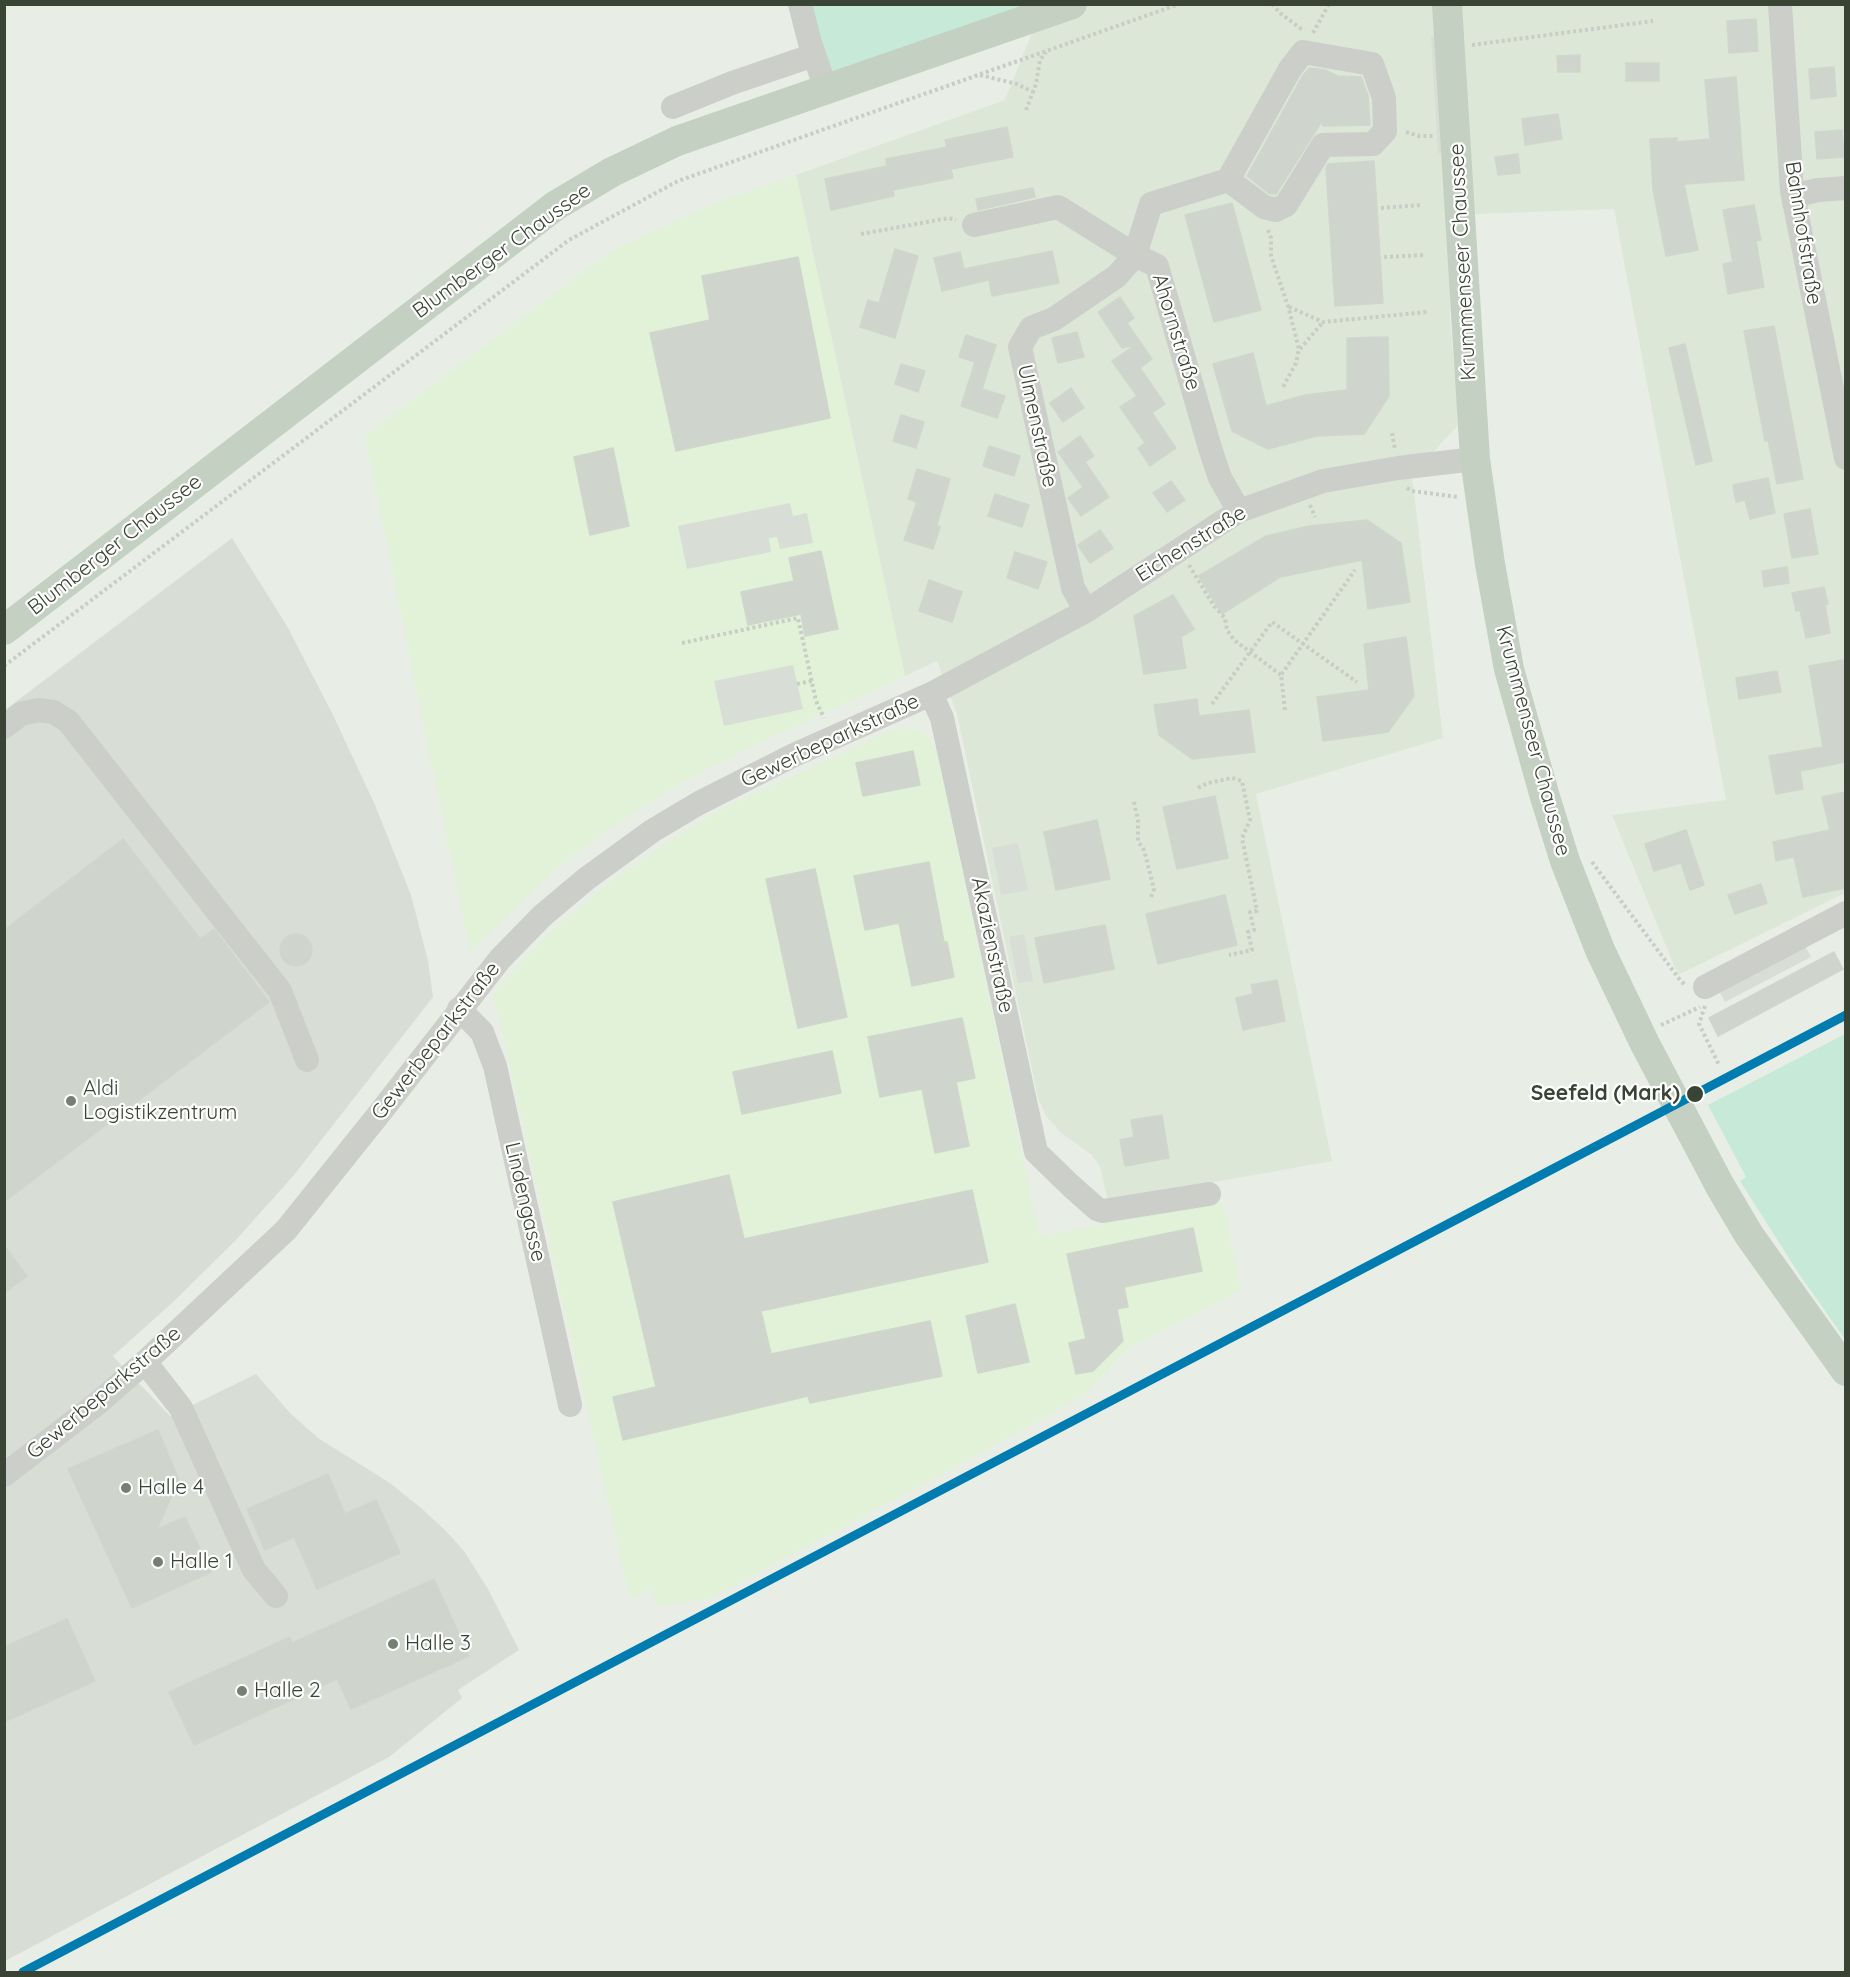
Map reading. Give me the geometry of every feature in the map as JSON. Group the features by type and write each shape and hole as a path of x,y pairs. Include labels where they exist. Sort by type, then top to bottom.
{"main road":[{"name":"Blumberger Chaussee","path":"4,630 555,206 612,172 677,141 1072,4"},
{"name":"Krummenseer Chaussee","path":"1448,4 1475,459 1490,564 1509,669 1545,797 1565,861 1600,950 1648,1037 1720,1186 1749,1235 1845,1371"}],"street":[{"path":"800,4 826,89"},
{"name":"Bahnhofstraße","path":"1780,4 1794,204 1845,458"},
{"path":"1303,52 1372,64 1384,98 1385,131 1372,144 1323,145 1286,205 1276,210 1264,207 1228,180 1290,69 1303,52"},
{"path":"673,107 732,83 814,55"},
{"name":"Ahornstraße","path":"1228,180 1151,204 1135,255 1157,266 1210,448 1221,478 1239,511"},
{"path":"1794,204 1801,194 1845,188"},
{"path":"974,225 1058,207 1135,255"},
{"name":"Ulmenstraße","path":"1086,611 1070,578 1020,346 1031,328 1054,319 1117,276 1135,255"},
{"name":"Eichenstraße","path":"931,694 1086,611 1239,511 1323,481 1398,468 1475,459"},
{"name":"Gewerbeparkstraße","path":"4,1475 98,1403 286,1230 380,1114 459,1009 500,959 542,916 586,879 652,831 699,803 795,755 931,694"},
{"name":"Akazienstraße","path":"931,694 942,718 1036,1152 1097,1209 1103,1211 1209,1194"},
{"path":"4,727 21,714 38,710 53,712 68,721 280,991 307,1060"},
{"path":"1705,987 1845,913"},
{"name":"Lindengasse","path":"459,1009 482,1032 495,1066 570,1405"},
{"path":"145,1362 181,1408 254,1570 276,1596"}],"path":[{"path":"4,666 569,240 678,181 1179,4"},
{"path":"1272,4 1280,13 1312,35 1329,4"},
{"path":"1466,46 1653,21"},
{"path":"1026,110 1036,84 1040,60 1046,51"},
{"path":"979,75 1017,84 1033,92"},
{"path":"1381,208 1421,205"},
{"path":"1264,207 1262,214 1271,238 1271,256 1288,306 1299,350 1296,363 1283,387"},
{"path":"861,234 950,218 974,225"},
{"path":"1384,257 1424,255"},
{"path":"1288,306 1323,322 1426,312"},
{"path":"1299,350 1323,322"},
{"path":"1392,433 1395,446"},
{"path":"1180,549 1214,606 1225,618 1227,630 1234,640 1281,675"},
{"path":"1285,710 1281,675 1355,570"},
{"path":"682,643 798,618 816,701 824,718"},
{"path":"1212,704 1272,622 1357,682"},
{"path":"797,684 812,681"},
{"path":"1198,788 1208,783 1232,778 1242,781 1250,819 1242,838 1257,911 1250,912 1254,930 1248,932 1252,950 1229,955"},
{"path":"1134,802 1138,820 1138,841 1144,850 1154,889 1151,897"},
{"path":"1590,860 1680,980 1690,989 1705,987"},
{"path":"1648,1037 1705,1004 1706,1009 1699,1024 1719,1065"}],"shaded area":[{"path":"810,5 1034,5 830,73"},
{"path":"1043,5 1845,5 1845,893 1678,975 1612,815 1726,800 1614,209 1449,215 1450,320 1457,426 1412,476 1443,738 1256,794 1332,1161 1108,1201 1100,1167 1092,1155 1060,1132 1046,1116 1038,1098 957,714 937,661 905,676 796,175 1005,100"},
{"path":"1431,37 1440,37 1447,153 1438,153"},
{"path":"796,175 905,676 752,746 684,781 606,831 566,861 470,951 365,436 621,246 718,202"},
{"path":"790,503 793,516 807,513 813,543 780,549 777,537 769,538 771,552 687,569 678,526"},
{"path":"232,538 287,626 333,715 375,805 411,895 428,961 433,997 294,1175 235,1241 172,1303 113,1356 170,1416 256,1374 290,1413 318,1438 390,1483 445,1530 464,1551 488,1589 519,1650 458,1690 462,1698 389,1757 5,1961 5,710"},
{"path":"793,665 803,709 724,726 714,681"},
{"path":"902,728 924,733 937,750 1039,1236 1223,1202 1240,1290 1130,1347 1086,1393 968,1460 708,1599 656,1606 653,1588 630,1598 493,993 546,936 607,884 672,839 720,810 890,731"},
{"path":"1018,843 1028,890 1001,895 992,848"},
{"path":"1024,934 1033,981 1018,983 1009,937"},
{"path":"1805,946 1811,957 1725,1002 1719,991"},
{"path":"1845,1034 1845,1339 1799,1274 1740,1181 1746,1177 1708,1105"}],"building":[{"path":"1756,19 1758,51 1729,53 1727,21"},
{"path":"1580,55 1580,72 1558,72 1557,56"},
{"path":"1626,63 1659,63 1659,81 1626,81"},
{"path":"1834,67 1836,96 1811,99 1809,69"},
{"path":"1309,68 1325,70 1338,76 1361,77 1368,96 1370,125 1323,126 1322,121 1276,194 1270,194 1247,176"},
{"path":"1736,77 1744,180 1684,184 1698,250 1666,256 1653,189 1650,139 1677,138 1677,142 1710,139 1705,80"},
{"path":"1558,114 1562,139 1525,145 1522,119"},
{"path":"1007,127 1013,157 951,169 953,178 893,190 894,196 831,210 825,179 887,166 886,159 947,147 945,140"},
{"path":"1842,130 1844,157 1817,159 1815,132"},
{"path":"1518,154 1520,173 1498,175 1495,157"},
{"path":"1374,161 1383,303 1335,306 1326,168 1328,164"},
{"path":"1033,188 1035,197 978,210 976,199"},
{"path":"1232,203 1261,310 1214,322 1185,215"},
{"path":"1754,205 1761,240 1756,241 1764,287 1728,294 1723,264 1733,262 1723,210"},
{"path":"895,249 918,256 895,338 860,327 868,300 879,303"},
{"path":"1052,251 1059,283 992,296 989,280 942,291 934,258 960,252 964,269"},
{"path":"798,257 830,418 676,451 650,333 710,320 702,276"},
{"path":"1120,297 1134,318 1127,323 1152,359 1140,368 1165,404 1152,413 1176,448 1150,466 1138,448 1145,443 1120,407 1137,396 1112,361 1135,345 1122,348 1098,312"},
{"path":"1774,326 1803,479 1777,484 1768,440 1765,441 1744,331"},
{"path":"1077,332 1084,357 1058,363 1052,338"},
{"path":"966,335 996,345 982,389 1005,396 997,418 961,406 975,362 959,357"},
{"path":"1388,337 1389,396 1364,434 1317,436 1268,449 1232,431 1213,364 1253,353 1266,406 1305,395 1347,390 1347,338"},
{"path":"1685,344 1712,461 1696,465 1669,348"},
{"path":"901,364 925,371 918,392 895,384"},
{"path":"1071,388 1084,408 1063,422 1050,403"},
{"path":"901,415 924,422 916,448 893,441"},
{"path":"1080,436 1094,456 1085,462 1109,497 1081,516 1068,498 1083,487 1058,452"},
{"path":"989,446 1020,456 1014,476 983,466"},
{"path":"613,448 629,526 590,535 574,457"},
{"path":"917,469 950,479 933,549 904,540 917,502 908,499"},
{"path":"1768,478 1775,513 1750,519 1745,500 1736,502 1733,485"},
{"path":"1171,481 1185,500 1167,512 1153,493"},
{"path":"995,494 1029,505 1022,527 988,516"},
{"path":"1810,509 1818,554 1792,558 1784,514"},
{"path":"1367,520 1401,543 1410,602 1368,609 1362,560 1280,577 1222,614 1199,576 1266,536 1309,526"},
{"path":"1100,530 1113,548 1090,563 1078,545"},
{"path":"821,551 838,629 805,636 801,614 748,625 741,592 794,581 789,558"},
{"path":"1015,552 1047,562 1038,589 1007,578"},
{"path":"1787,567 1789,583 1764,587 1762,571"},
{"path":"929,580 962,592 952,622 919,611"},
{"path":"1824,587 1830,633 1806,638 1800,610 1796,611 1792,593"},
{"path":"1173,595 1194,629 1181,637 1186,668 1144,674 1134,616"},
{"path":"1406,637 1414,696 1388,732 1323,741 1317,697 1369,690 1364,644"},
{"path":"1843,660 1845,762 1800,771 1803,789 1776,794 1769,756 1823,747 1809,666"},
{"path":"1777,671 1781,692 1739,699 1736,678"},
{"path":"1197,699 1199,716 1249,710 1255,752 1192,759 1159,735 1154,705"},
{"path":"913,751 920,785 863,796 856,763"},
{"path":"1845,792 1845,888 1803,897 1794,857 1776,861 1773,842 1830,830 1822,797"},
{"path":"1215,796 1228,858 1177,869 1163,807"},
{"path":"1097,820 1110,879 1056,890 1044,832"},
{"path":"1686,830 1704,885 1690,890 1681,863 1654,871 1645,844"},
{"name":"Aldi Logistikzentrum","path":"123,839 200,939 214,929 269,1002 4,1202 4,930"},
{"path":"929,862 944,942 947,942 954,977 912,986 899,923 865,930 854,876"},
{"path":"815,869 847,1017 798,1028 766,879"},
{"path":"1761,884 1767,903 1735,914 1728,895"},
{"path":"1225,895 1237,945 1158,964 1146,914"},
{"path":"1105,925 1114,969 1044,983 1035,938"},
{"path":"296,934 307,939 312,950 307,961 296,966 285,961 280,950 285,939"},
{"path":"1834,952 1843,969 1718,1036 1709,1018"},
{"path":"1277,980 1285,1021 1243,1030 1236,998 1253,994 1251,985"},
{"path":"962,1018 975,1078 956,1082 969,1146 935,1153 922,1089 880,1097 868,1037"},
{"path":"832,1051 841,1093 742,1114 733,1072"},
{"path":"1162,1115 1169,1158 1125,1166 1120,1140 1134,1137 1131,1120"},
{"path":"729,1175 744,1239 972,1190 988,1262 761,1311 771,1354 930,1321 942,1376 810,1403 808,1396 623,1440 613,1397 656,1387 613,1202"},
{"path":"1193,1228 1202,1271 1124,1287 1128,1307 1117,1309 1123,1341 1093,1371 1076,1374 1069,1343 1086,1339 1067,1254"},
{"path":"4,1245 27,1276 4,1293"},
{"path":"1015,1304 1029,1362 978,1373 966,1316"},
{"path":"158,1430 179,1480 157,1529 185,1517 211,1572 132,1608 68,1469"},
{"path":"328,1474 345,1514 376,1500 400,1553 317,1589 294,1537 265,1550 247,1509"},
{"path":"434,1579 469,1656 351,1709 337,1679 194,1745 169,1692 290,1637 292,1643"},
{"path":"67,1619 95,1681 4,1722 4,1647"}],"transit line":[{"path":"23,1972 1846,1015"}],"place":[{"name":"Seefeld (Mark)","path":"1695,1094"},
{"name":"Aldi Logistikzentrum","path":"71,1101"},
{"name":"Halle 4","path":"126,1488"},
{"name":"Halle 1","path":"158,1562"},
{"name":"Halle 3","path":"393,1644"},
{"name":"Halle 2","path":"242,1691"}]}
